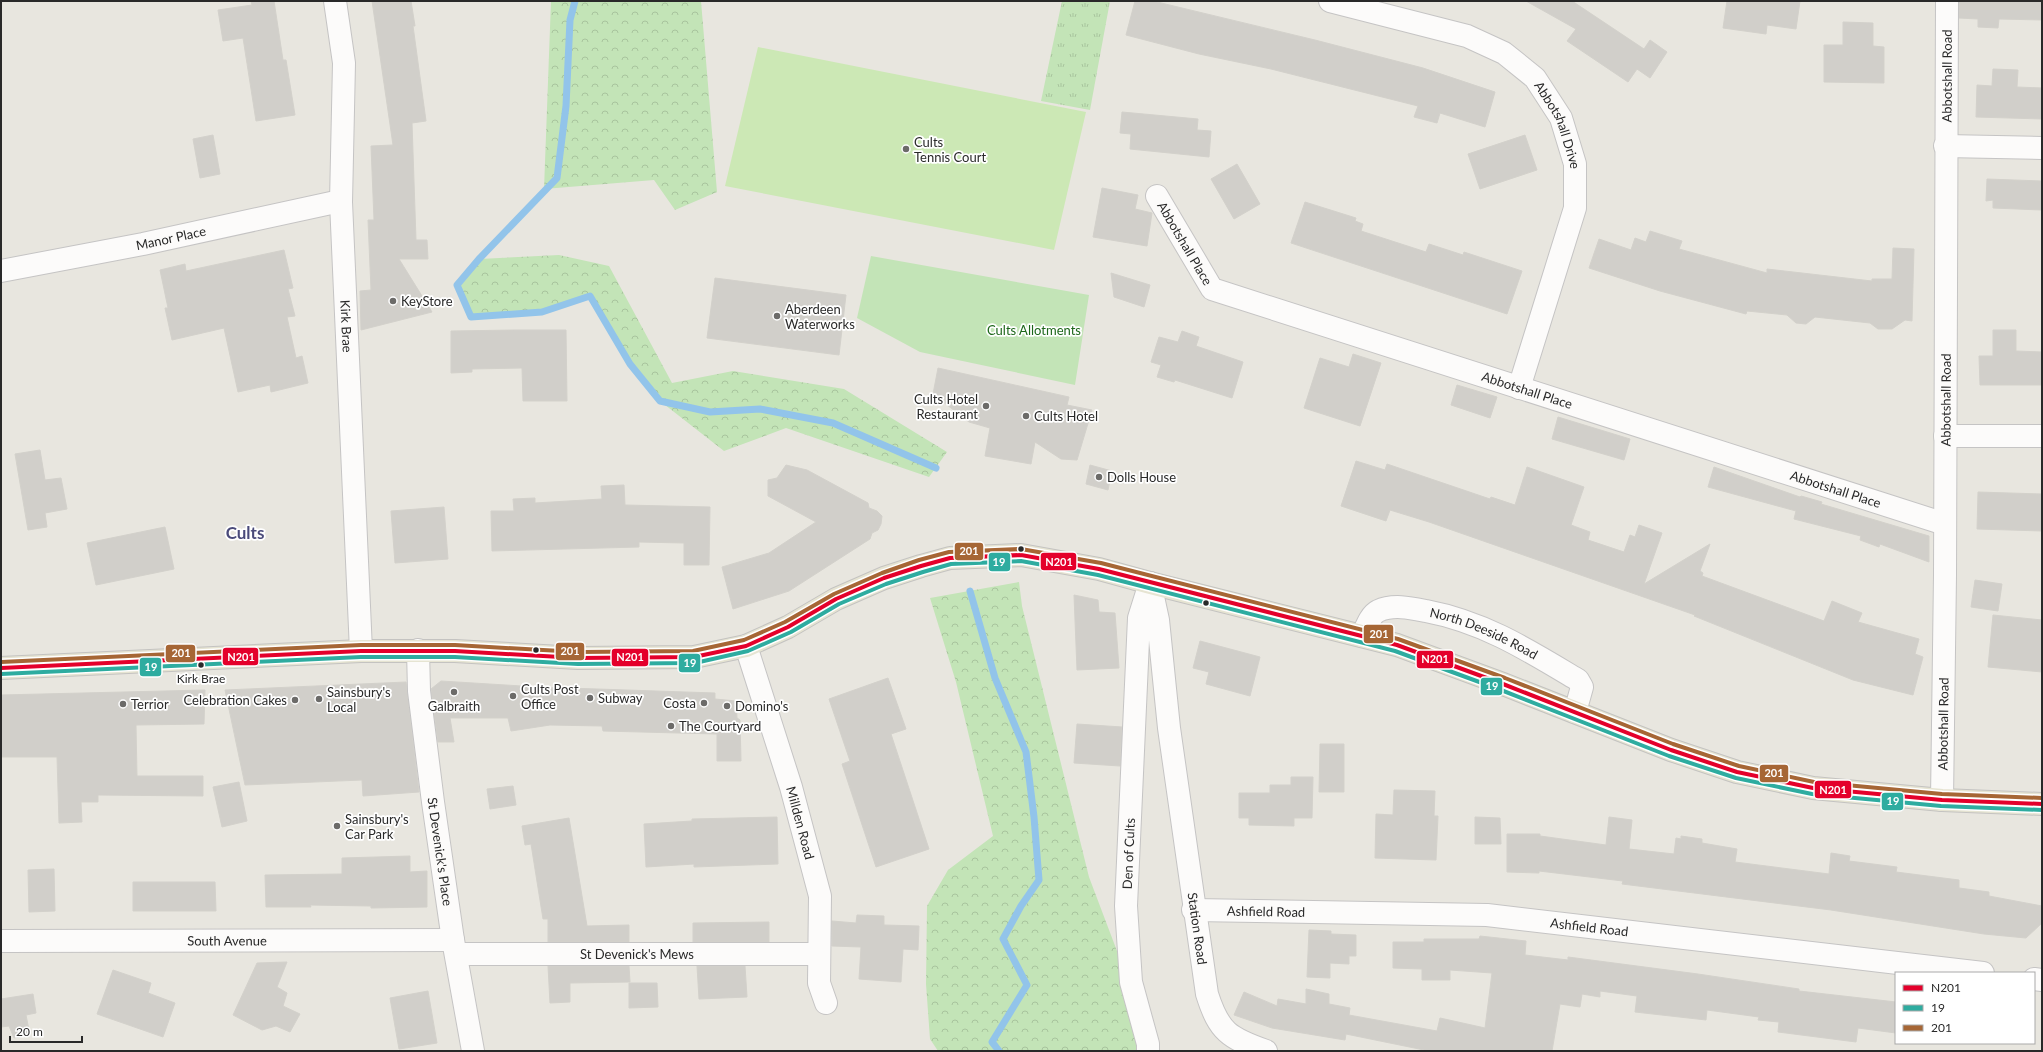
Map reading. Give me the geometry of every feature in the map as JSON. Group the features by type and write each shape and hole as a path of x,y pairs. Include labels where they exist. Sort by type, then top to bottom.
{"main road":[{"path":"1,668 361,651 418,650 578,658 694,657 746,646 788,627 836,599 884,578 950,558 1020,555 1074,563 1362,636 1423,654 1671,750 1737,772 1813,788 1942,800 2042,804"}],"street":[{"name":"Kirk Brae","path":"335,1 344,63 341,202 361,651"},
{"name":"Abbotshall Drive","path":"1330,1 1467,36 1504,53 1535,78 1561,118 1575,164 1575,208 1519,388"},
{"name":"Abbotshall Road","path":"1942,800 1947,204 1945,146 1946,1"},
{"path":"1945,146 2042,148"},
{"name":"Abbotshall Place","path":"1157,196 1212,289 1945,524"},
{"name":"Manor Place","path":"1,271 143,244 341,202"},
{"path":"1945,436 2042,436"},
{"name":"Station Road","path":"1150,583 1158,620 1169,728 1193,910 1206,994 1213,1016 1226,1032 1245,1047 1266,1051"},
{"name":"Den of Cults","path":"1148,1051 1148,1044 1131,982 1126,906 1139,618 1150,583"},
{"name":"North Deeside Road","path":"1362,636 1373,615 1378,611 1392,607 1413,608 1447,615 1480,626 1513,641 1578,680 1582,687 1575,712"},
{"name":"Millden Road","path":"746,646 791,787 820,896 818,954 819,983 826,1003"},
{"name":"St Devenick's Place","path":"418,650 420,699 455,947 473,1051"},
{"name":"Ashfield Road","path":"1193,910 1487,915 1974,972"},
{"name":"South Avenue","path":"1,941 455,947"},
{"name":"St Devenick's Mews","path":"455,947 818,954"}],"green space":[{"path":"551,1 701,1 717,192 675,210 654,180 544,189"},
{"path":"1062,1 1110,1 1090,110 1041,101"},
{"name":"Cults Tennis Court","path":"758,47 1086,112 1054,250 725,186"},
{"path":"559,255 609,266 672,383 733,371 844,389 947,452 929,477 786,428 724,451 660,401 630,364 590,296 542,312 471,317 457,285 479,259"},
{"name":"Cults Allotments","path":"871,256 1089,295 1075,385 920,352 857,318"},
{"path":"1019,582 1022,606 1089,877 1117,951 1139,1051 938,1051 930,1039 926,984 927,906 948,870 993,836 956,682 930,598"}],"building":[{"path":"251,1 274,1 283,60 286,60 295,115 256,121 243,38 223,41 218,10 252,5"},
{"path":"372,1 411,1 426,121 412,123 416,240 427,240 428,259 399,259 432,312 361,330 360,291 371,290 368,220 374,220 371,146 393,145"},
{"path":"1135,1 1153,1 1315,40 1423,68 1495,92 1485,127 1440,113 1437,123 1414,117 1418,106 1271,69 1199,54 1126,35"},
{"path":"1526,1 1572,1 1644,49 1650,40 1667,52 1650,78 1637,69 1628,82 1567,41 1576,29"},
{"path":"1727,1 1800,1 1796,29 1767,25 1766,34 1723,28"},
{"path":"1959,1 2042,1 2042,20 1999,19 1998,28 1978,27 1978,19 1959,18"},
{"path":"1843,22 1873,23 1873,46 1884,47 1884,83 1824,82 1824,45 1843,45"},
{"path":"1993,69 2018,70 2017,87 2042,88 2042,119 1976,117 1977,85 1992,86"},
{"path":"1122,112 1198,119 1197,130 1211,131 1209,157 1130,149 1131,134 1120,133"},
{"path":"213,135 220,174 200,178 193,139"},
{"path":"1525,135 1537,170 1480,189 1468,154"},
{"path":"1237,164 1260,204 1234,219 1211,179"},
{"path":"1987,179 2042,181 2041,210 1993,208 1993,200 1986,201"},
{"path":"1102,188 1138,195 1135,209 1152,213 1147,246 1093,237"},
{"path":"1305,202 1356,218 1355,221 1363,224 1361,231 1426,252 1429,244 1463,255 1464,252 1522,271 1507,314 1291,243"},
{"path":"1650,231 1682,241 1679,249 1767,273 1767,269 1872,281 1872,279 1892,279 1893,248 1914,249 1912,321 1905,320 1892,329 1878,329 1870,323 1815,317 1806,324 1796,323 1787,315 1747,311 1746,314 1660,291 1589,268 1599,239 1631,250 1635,238 1646,242"},
{"path":"284,250 293,288 288,289 295,316 287,317 296,358 302,356 308,383 271,392 270,385 238,392 224,328 172,340 165,308 168,308 160,270 185,264 186,271"},
{"path":"1111,273 1150,285 1144,307 1114,297"},
{"name":"Aberdeen Waterworks","path":"715,278 846,295 839,355 707,338"},
{"path":"566,330 567,401 523,401 522,368 472,369 472,372 451,373 451,331"},
{"path":"1993,330 2016,330 2016,351 2042,352 2042,385 1980,385 1979,356 1993,356"},
{"path":"1182,331 1199,337 1196,346 1243,362 1232,398 1175,380 1174,382 1157,377 1161,365 1151,362 1159,337 1178,342"},
{"path":"1353,354 1381,363 1360,426 1304,408 1320,358 1349,367"},
{"name":"Cults Hotel","path":"938,368 1069,397 1067,405 1092,410 1077,460 1061,459 1035,442 1031,464 985,456 990,428 969,422 933,394"},
{"path":"1457,385 1497,397 1490,418 1451,405"},
{"path":"1558,417 1630,439 1624,460 1552,439"},
{"path":"40,450 45,480 61,478 67,509 45,513 47,527 28,530 15,454"},
{"path":"1356,461 1385,470 1387,464 1490,499 1491,497 1515,505 1527,467 1584,487 1571,525 1590,532 1588,540 1624,552 1630,535 1635,537 1639,525 1662,533 1644,584 1710,544 1700,571 1703,573 1702,576 1824,621 1832,601 1862,613 1858,622 1919,639 1915,654 1923,657 1913,695 1853,680 1694,616 1695,615 1429,522 1390,510 1386,521 1341,506"},
{"path":"786,465 807,470 868,503 869,508 877,511 882,516 881,524 878,530 872,533 870,539 789,591 733,609 722,567 769,553 816,522 768,496 768,480 777,478"},
{"name":"Dolls House","path":"1090,465 1112,471 1108,490 1086,484"},
{"path":"1714,467 1800,497 1822,502 1821,504 1929,536 1929,562 1880,544 1879,547 1860,540 1861,536 1794,519 1796,511 1708,487"},
{"path":"624,485 625,505 710,507 709,565 684,565 684,543 639,542 639,547 492,551 491,511 514,511 513,499 535,498 535,503 602,499 601,486"},
{"path":"1978,492 2042,494 2042,531 1977,529"},
{"path":"444,507 448,559 395,563 391,511"},
{"path":"165,527 174,569 96,585 87,543"},
{"path":"1975,580 2002,584 1998,611 1971,607"},
{"path":"1074,595 1098,600 1099,612 1115,613 1119,668 1077,670"},
{"path":"1993,615 2042,620 2042,672 1988,667"},
{"path":"1200,641 1260,657 1250,696 1206,684 1209,672 1193,668"},
{"path":"888,678 906,729 891,734 929,849 876,867 842,764 850,761 829,699"},
{"path":"441,681 538,687 715,693 715,699 736,701 737,718 740,720 741,761 717,761 717,734 603,731 602,726 550,725 511,731 508,718 450,718 454,742 438,742 431,689"},
{"path":"406,682 419,792 363,796 362,780 245,785 225,690"},
{"path":"205,690 204,724 136,725 137,776 203,776 203,796 98,795 98,802 81,802 82,822 59,823 57,757 1,757 1,695"},
{"path":"1077,724 1122,727 1120,766 1074,763"},
{"path":"1320,744 1344,744 1344,792 1319,792"},
{"path":"1291,777 1313,777 1312,818 1294,818 1294,826 1249,825 1249,818 1239,818 1239,793 1270,793 1270,785 1291,785"},
{"path":"239,782 247,821 222,827 213,787"},
{"path":"513,786 516,805 490,809 487,789"},
{"path":"1394,790 1435,791 1434,816 1438,816 1436,860 1375,858 1376,814 1393,815"},
{"path":"777,817 778,864 694,867 694,864 646,867 644,824 692,821 692,819"},
{"path":"1475,817 1500,818 1501,844 1475,844"},
{"path":"1609,817 1632,820 1629,849 1674,854 1676,838 1681,839 1681,836 1702,839 1702,843 1737,849 1735,862 1829,874 1831,853 1850,856 1849,861 1897,867 1896,872 1959,880 1959,888 1989,892 1989,896 2042,906 2042,923 2026,938 1984,934 1831,910 1622,884 1623,881 1539,871 1539,873 1507,872 1507,834 1540,834 1540,836 1606,845"},
{"path":"569,818 587,926 629,925 629,942 548,942 548,919 543,919 531,844 525,845 522,826"},
{"path":"410,856 410,872 427,871 427,907 371,908 371,906 310,905 311,907 266,907 265,875 342,874 342,858"},
{"path":"54,869 55,911 29,912 28,870"},
{"path":"133,882 215,882 216,911 133,911"},
{"path":"857,915 884,916 884,925 919,926 918,950 903,949 901,982 859,979 861,947 832,946 832,921 856,923"},
{"path":"769,922 769,942 693,942 693,923"},
{"path":"1309,930 1331,931 1331,934 1356,935 1356,956 1349,956 1349,964 1330,963 1330,978 1307,977"},
{"path":"1480,936 1526,941 1525,955 1568,960 1568,957 1698,974 1799,989 1799,991 1895,1002 1895,1033 1858,1028 1856,1042 1778,1032 1779,1022 1758,1020 1759,1017 1707,1010 1706,1020 1635,1012 1637,996 1600,991 1600,997 1582,994 1580,1007 1560,1004 1552,1051 1429,1051 1346,1034 1345,1040 1272,1028 1234,1015 1244,992 1277,1006 1278,999 1306,1004 1306,989 1329,994 1329,1004 1350,1008 1349,1015 1437,1031 1440,1018 1485,1028 1492,973 1450,970 1450,980 1422,980 1422,969 1393,968 1393,942 1424,942 1424,939 1479,939"},
{"path":"287,962 277,987 287,993 283,1006 300,1014 290,1032 276,1026 262,1030 233,1015 257,963"},
{"path":"548,966 629,966 630,982 570,983 570,1002 550,1003"},
{"path":"697,966 745,966 747,997 699,999"},
{"path":"113,970 151,983 148,993 175,1003 163,1037 97,1014"},
{"path":"629,983 657,983 658,1007 629,1008"},
{"path":"428,991 437,1043 399,1049 390,998"},
{"path":"33,994 36,1013 26,1015 30,1035 14,1038 9,1026 1,1027 1,999"}],"waterway":[{"path":"575,1 570,20 566,106 557,178 479,259 457,285 471,317 542,312 590,296 630,364 660,401 710,412 760,409 833,423 936,468"},
{"path":"970,591 995,678 1026,752 1034,817 1039,880 1021,906 1003,939 1027,985 992,1042 999,1051"}],"transit line":[{"name":"201","path":"1,662 361,645 455,645 578,652 693,651 744,640 785,622 834,594 882,573 919,560 949,552 1021,549 1101,563 1398,639 1505,678 1673,744 1739,766 1814,782 1942,794 2042,798"},
{"name":"N201","path":"1,668 361,651 455,651 578,658 694,657 746,646 788,627 836,599 884,578 921,566 950,558 1021,555 1099,569 1397,645 1503,684 1671,750 1737,772 1813,788 1942,800 2042,804"},
{"name":"19","path":"1,674 361,657 455,657 578,664 695,663 748,651 791,632 839,604 886,584 923,572 951,564 1021,561 1098,575 1395,651 1501,690 1669,756 1736,778 1812,794 1941,806 2042,810"}],"place":[{"name":"Cults Tennis Court","path":"906,149"},
{"name":"KeyStore","path":"393,301"},
{"name":"Aberdeen Waterworks","path":"777,316"},
{"name":"Cults Hotel Restaurant","path":"986,406"},
{"name":"Cults Hotel","path":"1026,416"},
{"name":"Dolls House","path":"1099,477"},
{"name":"Kirk Brae","path":"201,665"},
{"name":"Galbraith","path":"454,692"},
{"name":"Cults Post Office","path":"513,696"},
{"name":"Subway","path":"590,698"},
{"name":"Sainsbury's Local","path":"319,699"},
{"name":"Celebration Cakes","path":"295,700"},
{"name":"Costa","path":"704,703"},
{"name":"Terrior","path":"123,704"},
{"name":"Domino's","path":"727,706"},
{"name":"The Courtyard","path":"671,726"},
{"name":"Sainsbury's Car Park","path":"337,826"}],"district":[{"name":"Cults","path":"245,532"}]}
